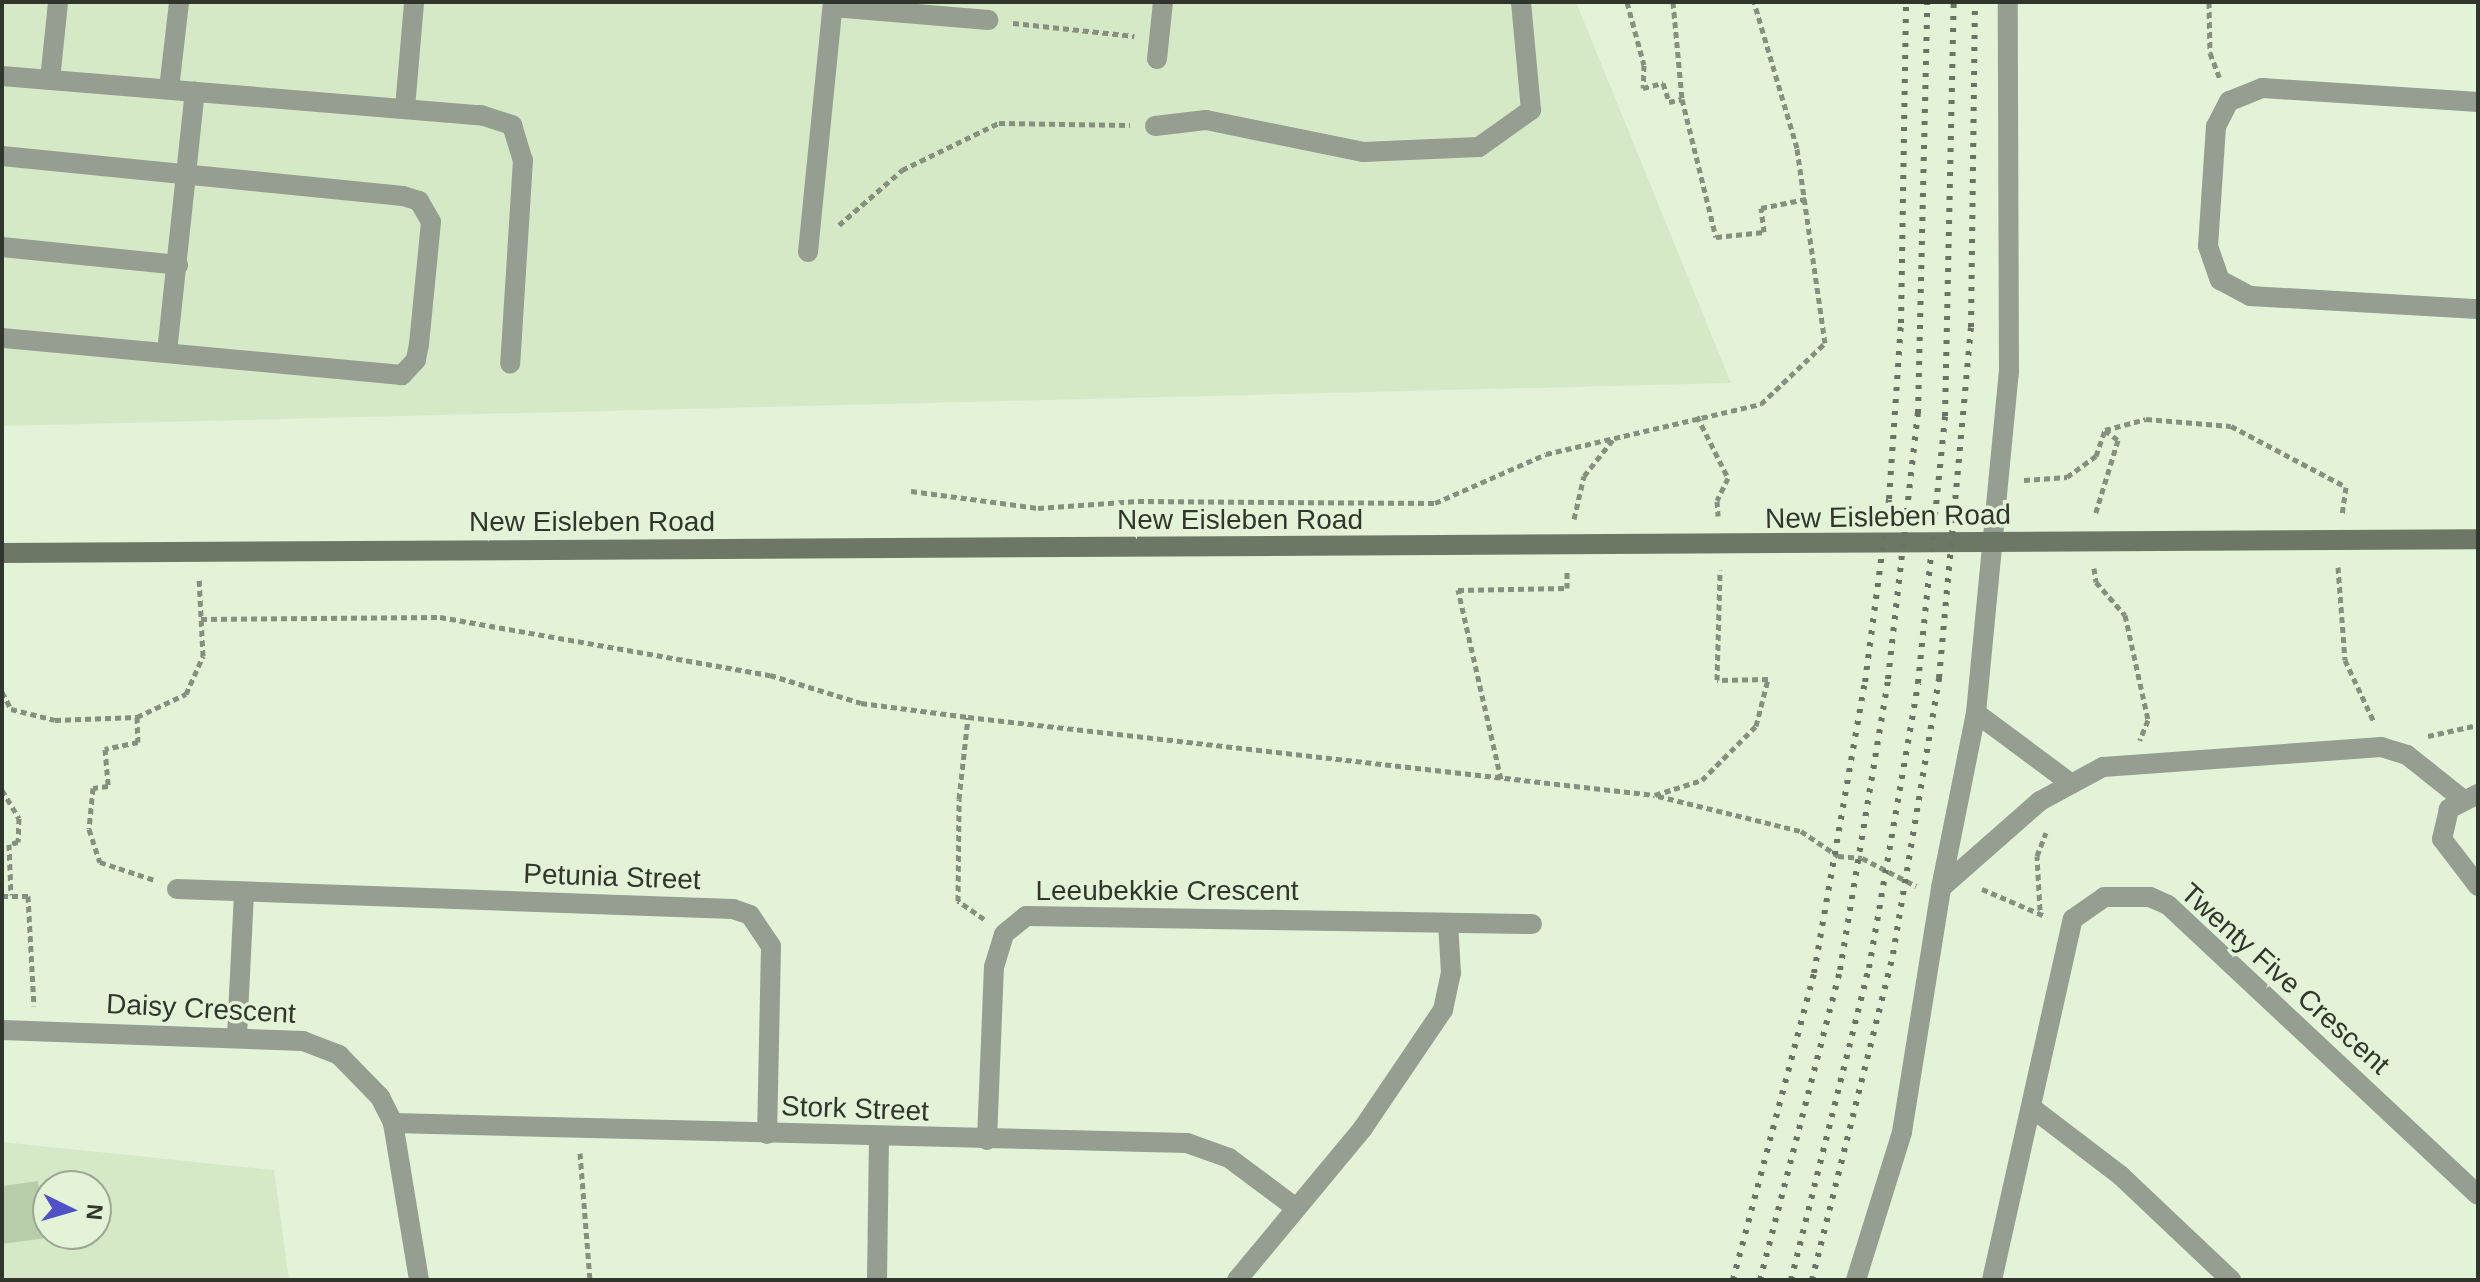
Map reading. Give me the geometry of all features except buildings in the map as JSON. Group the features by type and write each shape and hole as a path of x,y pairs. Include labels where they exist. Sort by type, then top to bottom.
{"main road":[{"name":"New Eisleben Road","path":"2,553 1720,547 2478,539"}],"street":[{"path":"50,80 58,2"},
{"path":"169,89 179,2"},
{"path":"405,108 414,2"},
{"path":"1158,49 1163,2"},
{"path":"1155,126 1206,120 1363,152 1479,147 1531,110 1521,2"},
{"path":"1856,1280 1902,1132 1941,888 1976,713 1995,482 2009,373 2008,2"},
{"path":"808,252 833,4 988,20"},
{"path":"2,76 500,118 520,139 510,364"},
{"path":"2478,102 2262,88 2229,101 2216,126 2208,246 2212,268 2233,291 2478,309"},
{"path":"167,352 195,91"},
{"path":"2,156 419,201 431,222 419,344 409,371 389,376 2,338"},
{"path":"2,247 178,265"},
{"path":"1976,713 2069,782"},
{"path":"1941,888 2069,782 2132,763 2381,747 2407,755 2470,796 2445,816 2442,839 2478,886"},
{"name":"Petunia Street","path":"177,889 733,909 750,915 771,946 767,1134"},
{"path":"237,1036 244,892"},
{"name":"Twenty Five Crescent","path":"1992,1280 2073,919 2104,897 2150,897 2168,905 2478,1195"},
{"name":"Leeubekkie Crescent","path":"987,1140 994,967 1004,934 1015,921 1038,914 1532,924"},
{"path":"1237,1280 1390,1092 1443,1010 1451,973 1448,923"},
{"name":"Daisy Crescent","path":"2,1030 237,1036 303,1041 339,1055 380,1097 393,1123 419,1280"},
{"path":"2032,1108 2120,1175 2231,1280"},
{"name":"Stork Street","path":"393,1123 1205,1146 1296,1208"},
{"path":"877,1280 879,1137"}],"path":[{"path":"1627,2 1644,65 1643,88 1663,83 1669,102 1682,99"},
{"path":"1673,2 1682,99 1716,237 1764,232 1761,208 1806,199"},
{"path":"911,491 1038,508 1138,501 1435,503 1546,454 1697,416 1761,404 1825,343 1806,199 1754,2"},
{"path":"2209,2 2210,53 2229,101"},
{"path":"988,20 1158,49"},
{"path":"808,252 902,170 999,123 1155,126"},
{"path":"1655,795 1702,780 1756,726 1768,679 1717,680 1720,547 1717,501 1728,478 1716,443 1697,416"},
{"path":"2105,430 2146,419 2231,426 2346,487 2338,541 2345,660 2381,747"},
{"path":"1995,482 2067,477 2096,456 2105,430"},
{"path":"2105,430 2118,440 2096,503 2091,542 2096,582 2125,615 2148,720 2132,763"},
{"path":"1501,779 1458,590 1567,588 1567,547 1584,476 1615,436"},
{"path":"2,692 11,709 55,720 137,717 186,694 203,656 197,551"},
{"path":"201,619 440,617 770,675 861,703 1655,795 1801,831 1838,856 1887,870 1905,886 1987,889 2040,910 2067,940"},
{"path":"137,717 138,742 105,749 108,786 93,788 89,829 100,862 177,889"},
{"path":"968,717 959,799 958,901 1004,934"},
{"path":"2040,910 2037,856 2069,782"},
{"path":"2,790 19,818 18,842 9,844 11,895"},
{"path":"2,896 28,896 36,1030"},
{"path":"579,1129 590,1280"}],"shaded area":[{"path":"2,2 1576,2 1731,383 2,426"},
{"path":"2,1142 274,1170 289,1280 2,1280"}],"railway":[{"path":"1733,1280 1814,973 1865,682 1889,499 1901,323 1906,2"},
{"path":"1760,1280 1840,970 1888,679 1918,413 1927,2"},
{"path":"1791,1280 1869,968 1918,683 1945,416 1954,2"},
{"path":"1812,1280 1893,954 1939,678 1971,327 1975,2"}]}
